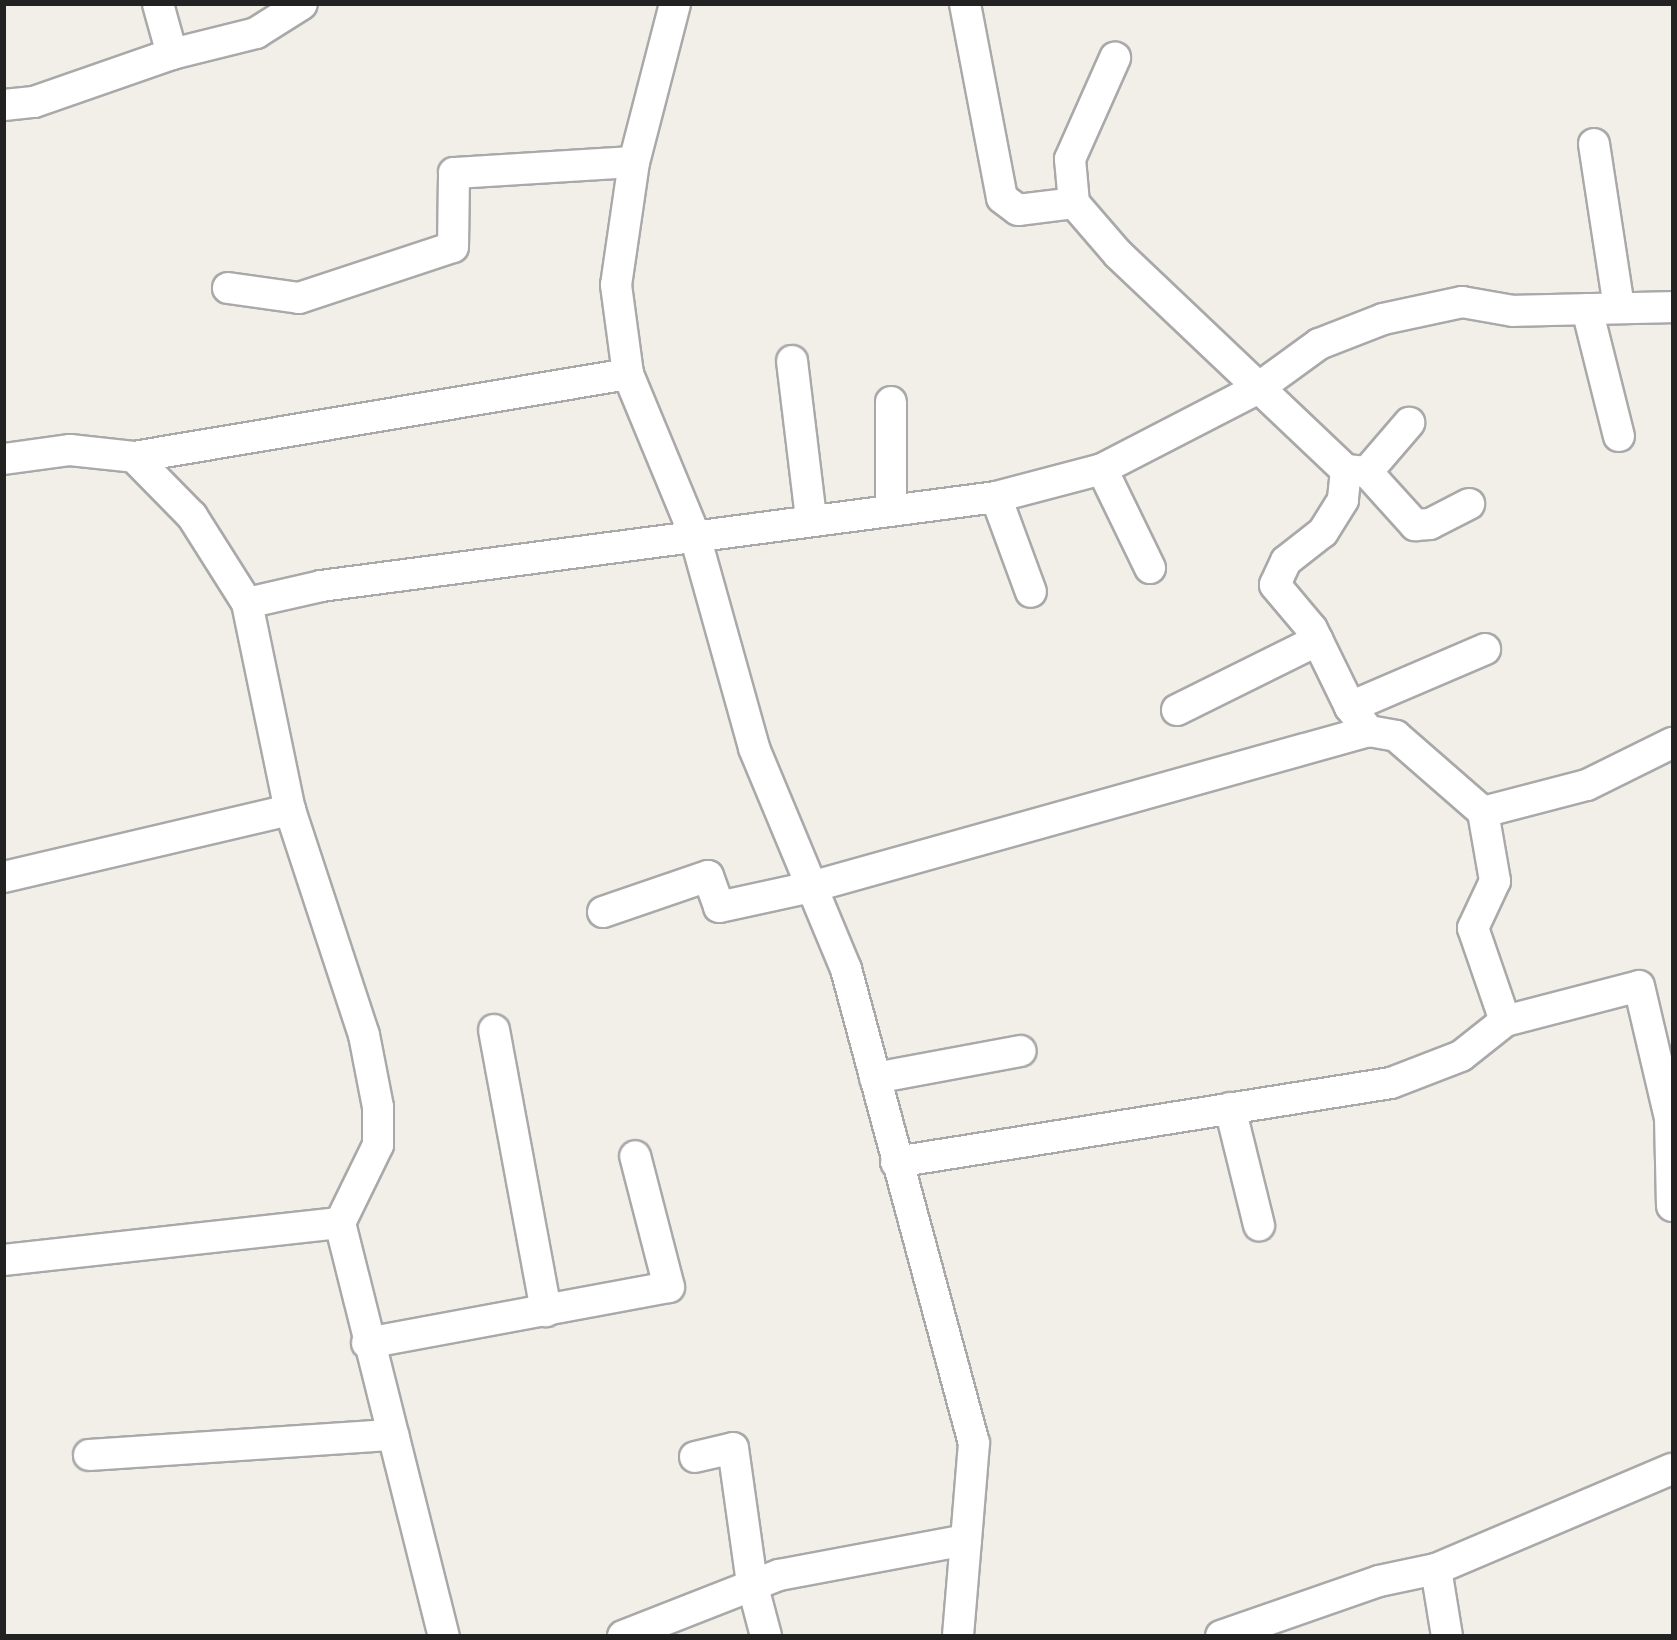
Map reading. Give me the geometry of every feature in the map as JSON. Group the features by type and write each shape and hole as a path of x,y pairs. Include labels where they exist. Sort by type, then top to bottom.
{"street":[{"path":"158,4 172,54"},
{"path":"4,105 34,102 172,54 256,33 302,4"},
{"path":"675,4 634,162 616,285 628,374 695,536 754,748 846,969 896,1162 974,1443 958,1635"},
{"path":"965,4 1002,198 1018,210 1074,203"},
{"path":"1114,58 1070,159 1074,203 1118,254 1257,389 1357,471 1415,525 1430,524 1468,504"},
{"path":"1594,144 1619,307"},
{"path":"228,288 299,298 453,247 454,173 634,162"},
{"path":"247,603 321,586 812,518 891,510 916,511 996,497 1102,469 1257,389 1319,344 1383,319 1462,302 1513,311 1672,307"},
{"path":"1587,309 1619,436"},
{"path":"792,361 812,518"},
{"path":"4,459 70,450 134,457 628,374"},
{"path":"891,402 891,510"},
{"path":"1369,731 1350,707 1318,640 1275,585 1286,561 1323,532 1343,500 1357,471 1409,423"},
{"path":"134,457 192,516 247,603 290,810 364,1035 378,1107 378,1145 340,1223 367,1343 444,1635"},
{"path":"1102,469 1150,568"},
{"path":"996,497 1030,592"},
{"path":"1178,710 1318,640"},
{"path":"1350,707 1485,649"},
{"path":"603,912 708,876 719,907 811,887 1369,731 1396,736 1483,812 1495,881 1473,928 1505,1021"},
{"path":"1483,812 1587,785 1672,743"},
{"path":"4,877 290,810"},
{"path":"896,1162 1425,1074 1461,1056 1505,1021 1639,986 1670,1118 1672,1206"},
{"path":"494,1030 546,1311"},
{"path":"875,1078 1021,1052"},
{"path":"1230,1108 1259,1225"},
{"path":"367,1343 669,1287 635,1156"},
{"path":"4,1260 340,1223"},
{"path":"89,1455 393,1435"},
{"path":"695,1457 733,1448 752,1583 766,1635"},
{"path":"1221,1635 1379,1581 1436,1569 1672,1469"},
{"path":"623,1635 752,1583 966,1540"},
{"path":"1436,1569 1447,1635"}]}
